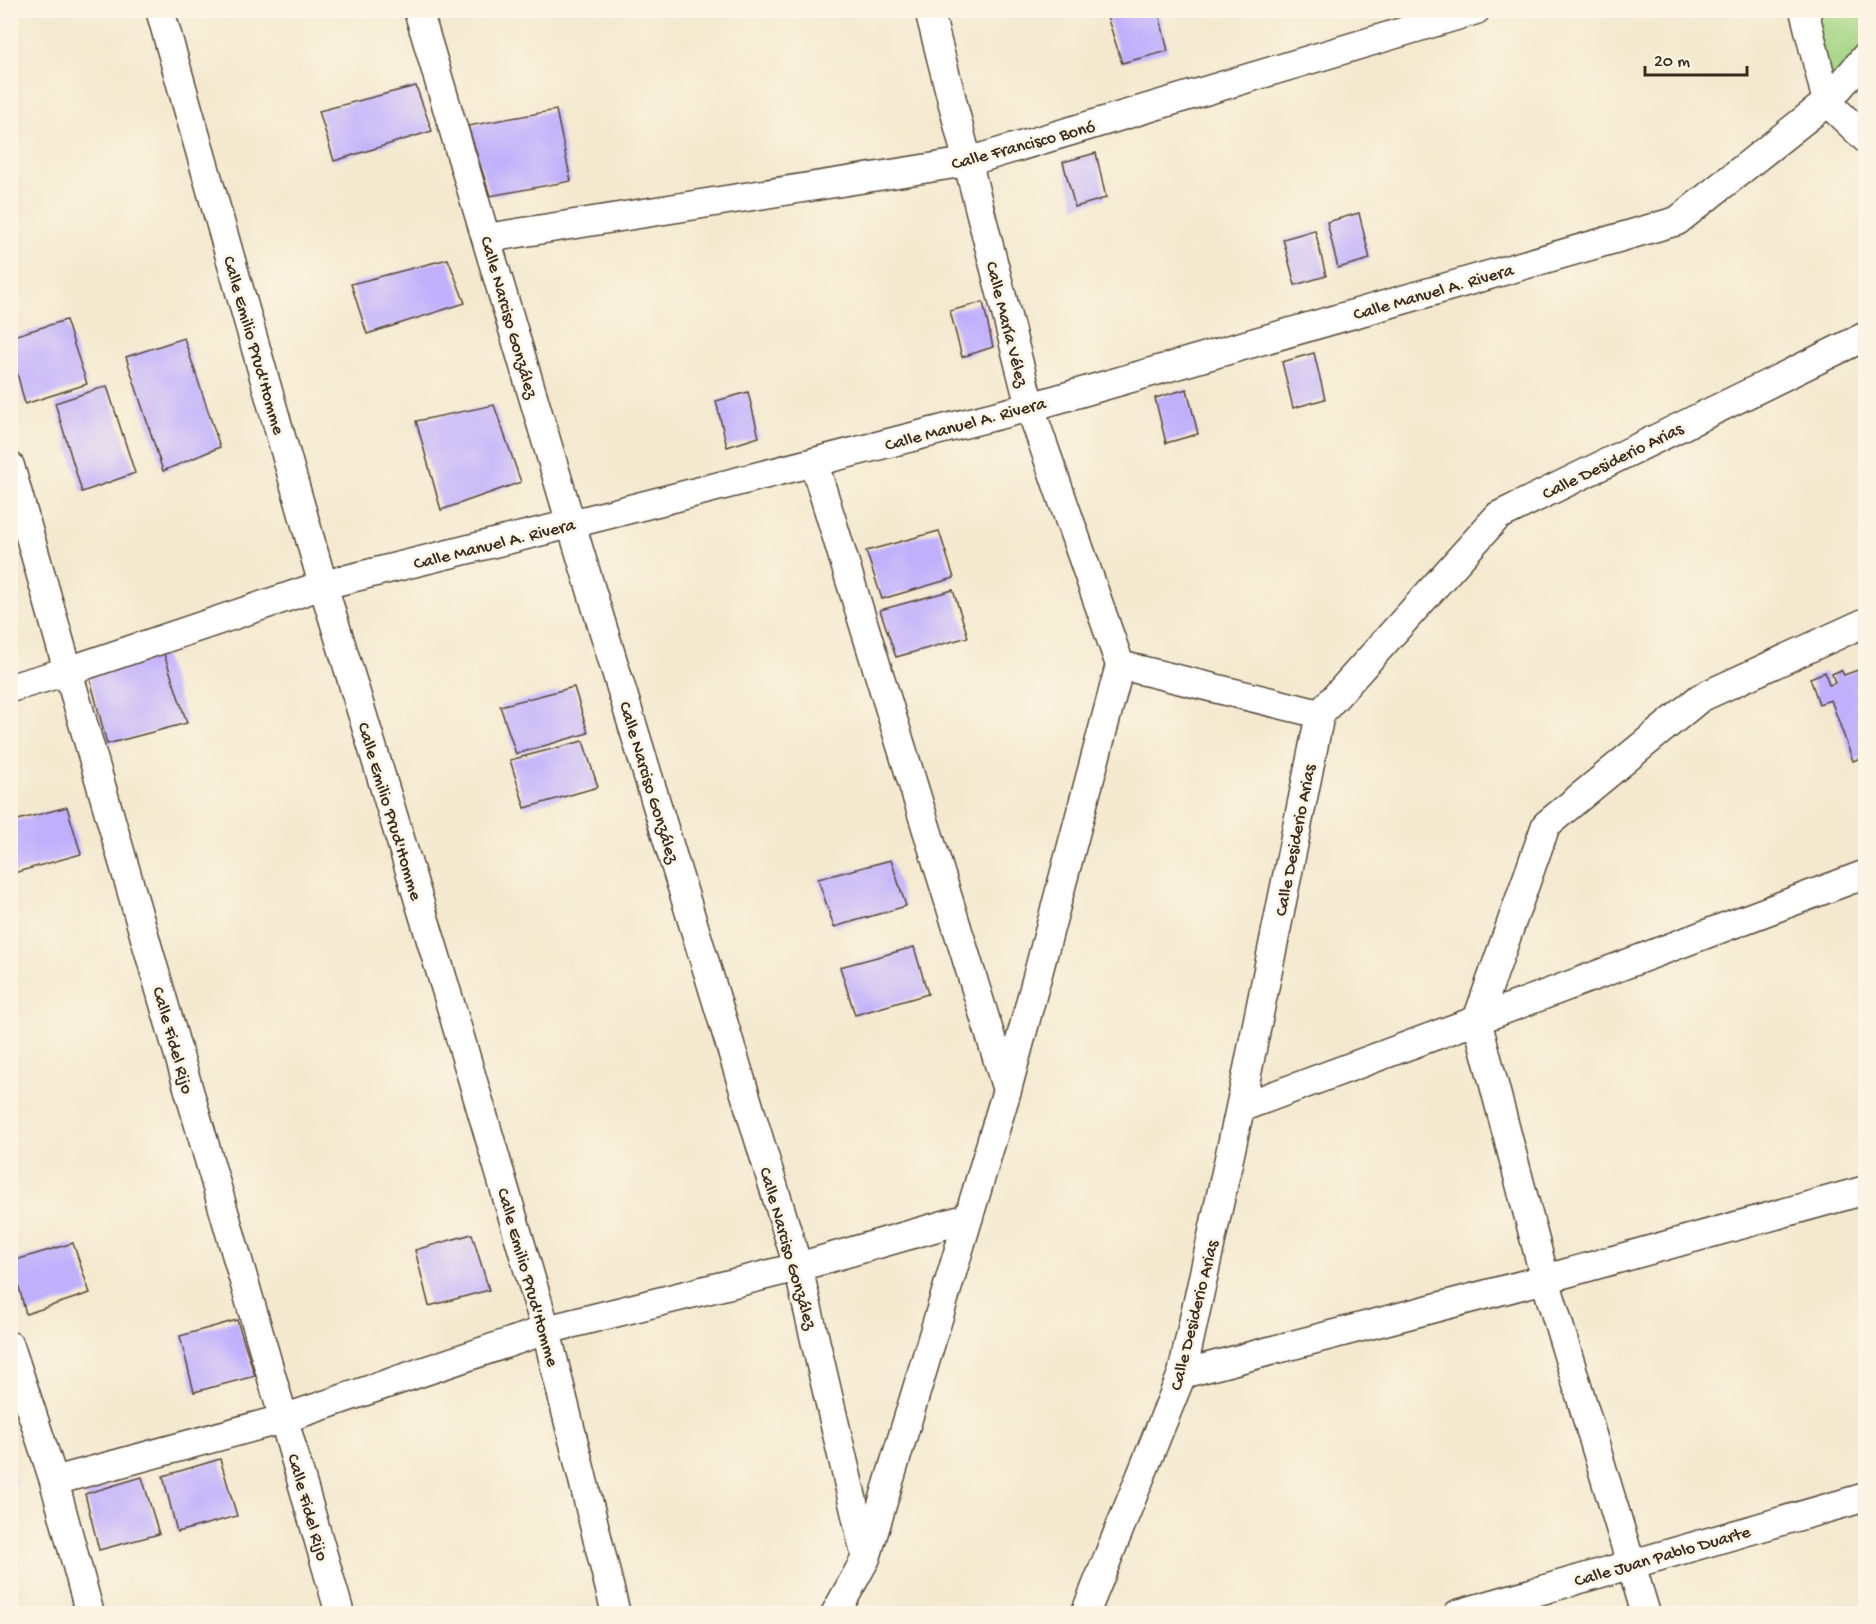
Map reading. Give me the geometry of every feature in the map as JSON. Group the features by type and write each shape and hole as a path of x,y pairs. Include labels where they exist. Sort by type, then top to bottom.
{"street":[{"name":"Calle Emilio Prud'Homme","path":"160,10 323,585 546,1330 616,1614"},
{"name":"Calle Narciso González","path":"418,10 571,524 798,1267 867,1558"},
{"name":"Calle María Vélez","path":"929,10 1030,406 1120,665"},
{"name":"Calle Francisco Bonó","path":"487,238 967,162 1476,10"},
{"path":"1804,10 1827,102 1866,139"},
{"name":"Calle Manuel A. Rivera","path":"10,688 68,671 323,585 814,463 1030,406 1677,221 1827,102 1866,56"},
{"name":"Calle Desiderio Arias","path":"1085,1614 1182,1374 1240,1108 1320,714 1498,516 1866,336"},
{"path":"814,463 1007,1090"},
{"name":"Calle Fidel Rijo","path":"10,466 340,1614"},
{"path":"1646,1614 1545,1279 1476,1020 1546,825 1700,698 1866,622"},
{"path":"835,1614 867,1558 1007,1090 1120,665 1320,714"},
{"path":"1240,1108 1866,874"},
{"path":"1182,1374 1545,1279 1866,1190"},
{"path":"54,1481 283,1419 546,1330 798,1267 968,1218"},
{"path":"10,1346 54,1481 90,1614"},
{"name":"Calle Juan Pablo Duarte","path":"1458,1614 1866,1497"}],"green space":[{"path":"1804,11 1865,11 1865,56 1827,102"}],"building":[{"path":"1105,10 1158,10 1168,51 1122,63"},
{"path":"416,86 432,131 334,161 319,111"},
{"path":"556,110 571,181 490,196 468,126"},
{"path":"1096,153 1106,198 1075,207 1063,162"},
{"path":"1359,213 1370,259 1338,268 1327,222"},
{"path":"1315,230 1326,276 1295,285 1283,239"},
{"path":"448,259 465,303 367,334 351,284"},
{"path":"983,302 993,347 962,357 950,311"},
{"path":"66,320 87,384 25,404 10,337"},
{"path":"184,338 220,447 163,471 126,357"},
{"path":"1314,353 1325,399 1293,408 1282,362"},
{"path":"107,386 135,473 82,492 55,403"},
{"path":"1187,389 1198,434 1166,443 1155,398"},
{"path":"748,392 759,437 727,447 716,401"},
{"path":"494,405 521,482 441,510 416,421"},
{"path":"939,531 954,578 882,599 866,551"},
{"path":"953,590 968,637 896,657 880,610"},
{"path":"163,651 187,723 107,744 89,675"},
{"path":"1866,667 1866,756 1853,761 1831,700 1819,704 1810,678 1825,672 1829,685 1835,683 1832,674 1841,670 1844,675"},
{"path":"574,687 588,733 516,754 500,706"},
{"path":"583,741 598,787 525,808 510,760"},
{"path":"67,807 81,854 10,874 10,822"},
{"path":"891,860 906,906 834,927 818,879"},
{"path":"914,947 928,994 855,1015 840,967"},
{"path":"472,1234 489,1290 429,1306 415,1250"},
{"path":"73,1243 90,1293 26,1314 12,1261"},
{"path":"237,1320 255,1376 194,1392 180,1336"},
{"path":"220,1459 237,1516 177,1532 163,1476"},
{"path":"10,1468 16,1484 10,1485"},
{"path":"142,1477 159,1534 99,1550 85,1494"}]}
